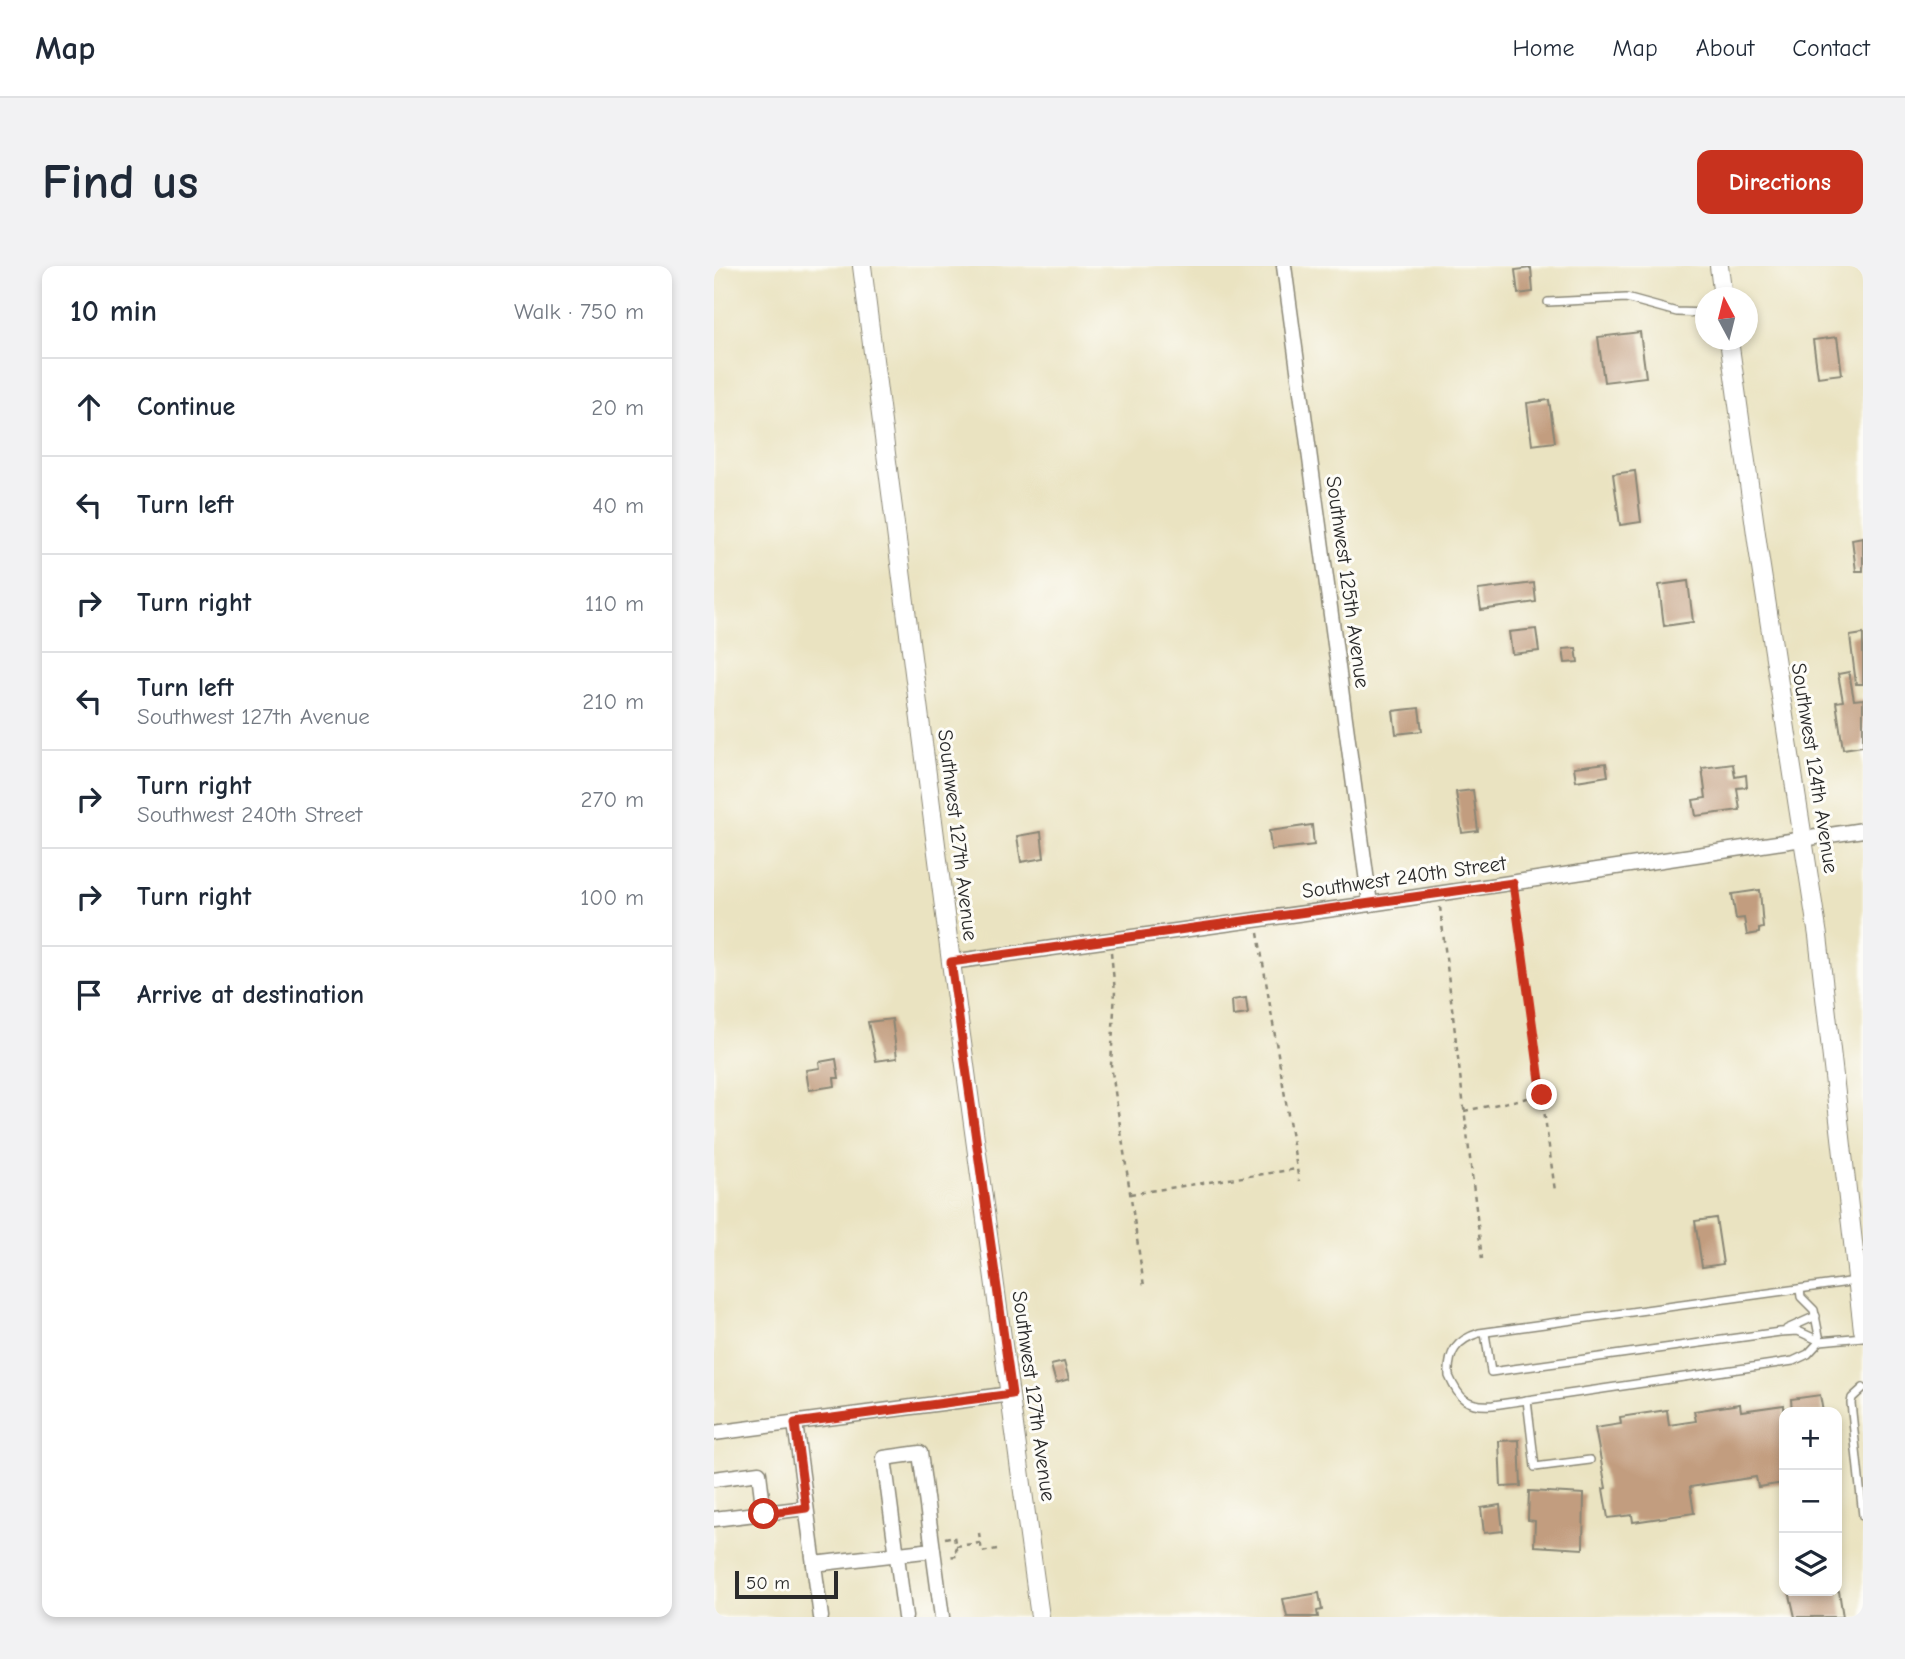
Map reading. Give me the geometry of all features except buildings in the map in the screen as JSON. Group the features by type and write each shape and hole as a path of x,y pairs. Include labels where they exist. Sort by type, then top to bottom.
{"street":[{"name":"Southwest 127th Avenue","path":"862,266 951,962 1012,1394 1040,1617"},
{"name":"Southwest 125th Avenue","path":"1284,266 1370,904"},
{"path":"1719,266 1722,287"},
{"name":"Southwest 124th Avenue","path":"1730,350 1802,838 1807,851 1833,1043 1863,1330"},
{"name":"Southwest 240th Street","path":"951,962 1370,904 1863,830"},
{"path":"714,1433 1012,1394"},
{"path":"795,1423 821,1617"},
{"path":"905,1617 884,1458 920,1453 937,1549 942,1617"},
{"path":"714,1479 759,1473 764,1514"},
{"path":"714,1519 806,1508"},
{"path":"814,1564 937,1549"}],"lane":[{"path":"1548,302 1626,298 1677,312 1695,313"},
{"path":"1820,1341 1808,1354 1793,1362 1527,1400 1472,1405 1456,1392 1449,1376 1454,1348 1468,1337 1485,1333 1857,1281"},
{"path":"1800,1289 1801,1297 1811,1305 1816,1316 1820,1341"},
{"path":"1780,1332 1816,1316"},
{"path":"1485,1333 1491,1372 1780,1332 1798,1331 1820,1341 1863,1337"},
{"path":"1863,1388 1852,1398 1851,1403 1851,1428 1863,1516"},
{"path":"1527,1400 1535,1466 1590,1460"}],"path":[{"path":"1513,883 1555,1191"},
{"path":"1438,894 1482,1259"},
{"path":"1256,920 1298,1181"},
{"path":"1110,941 1115,991 1111,1065 1144,1286"},
{"path":"1464,1111 1542,1095"},
{"path":"1130,1194 1296,1169"},
{"path":"979,1533 982,1552 997,1549"},
{"path":"954,1536 957,1556 937,1549 954,1536"},
{"path":"956,1546 981,1543"}],"route":[{"path":"764,1514 806,1508 795,1423 1012,1394 951,962 1513,883 1542,1095"}]}
